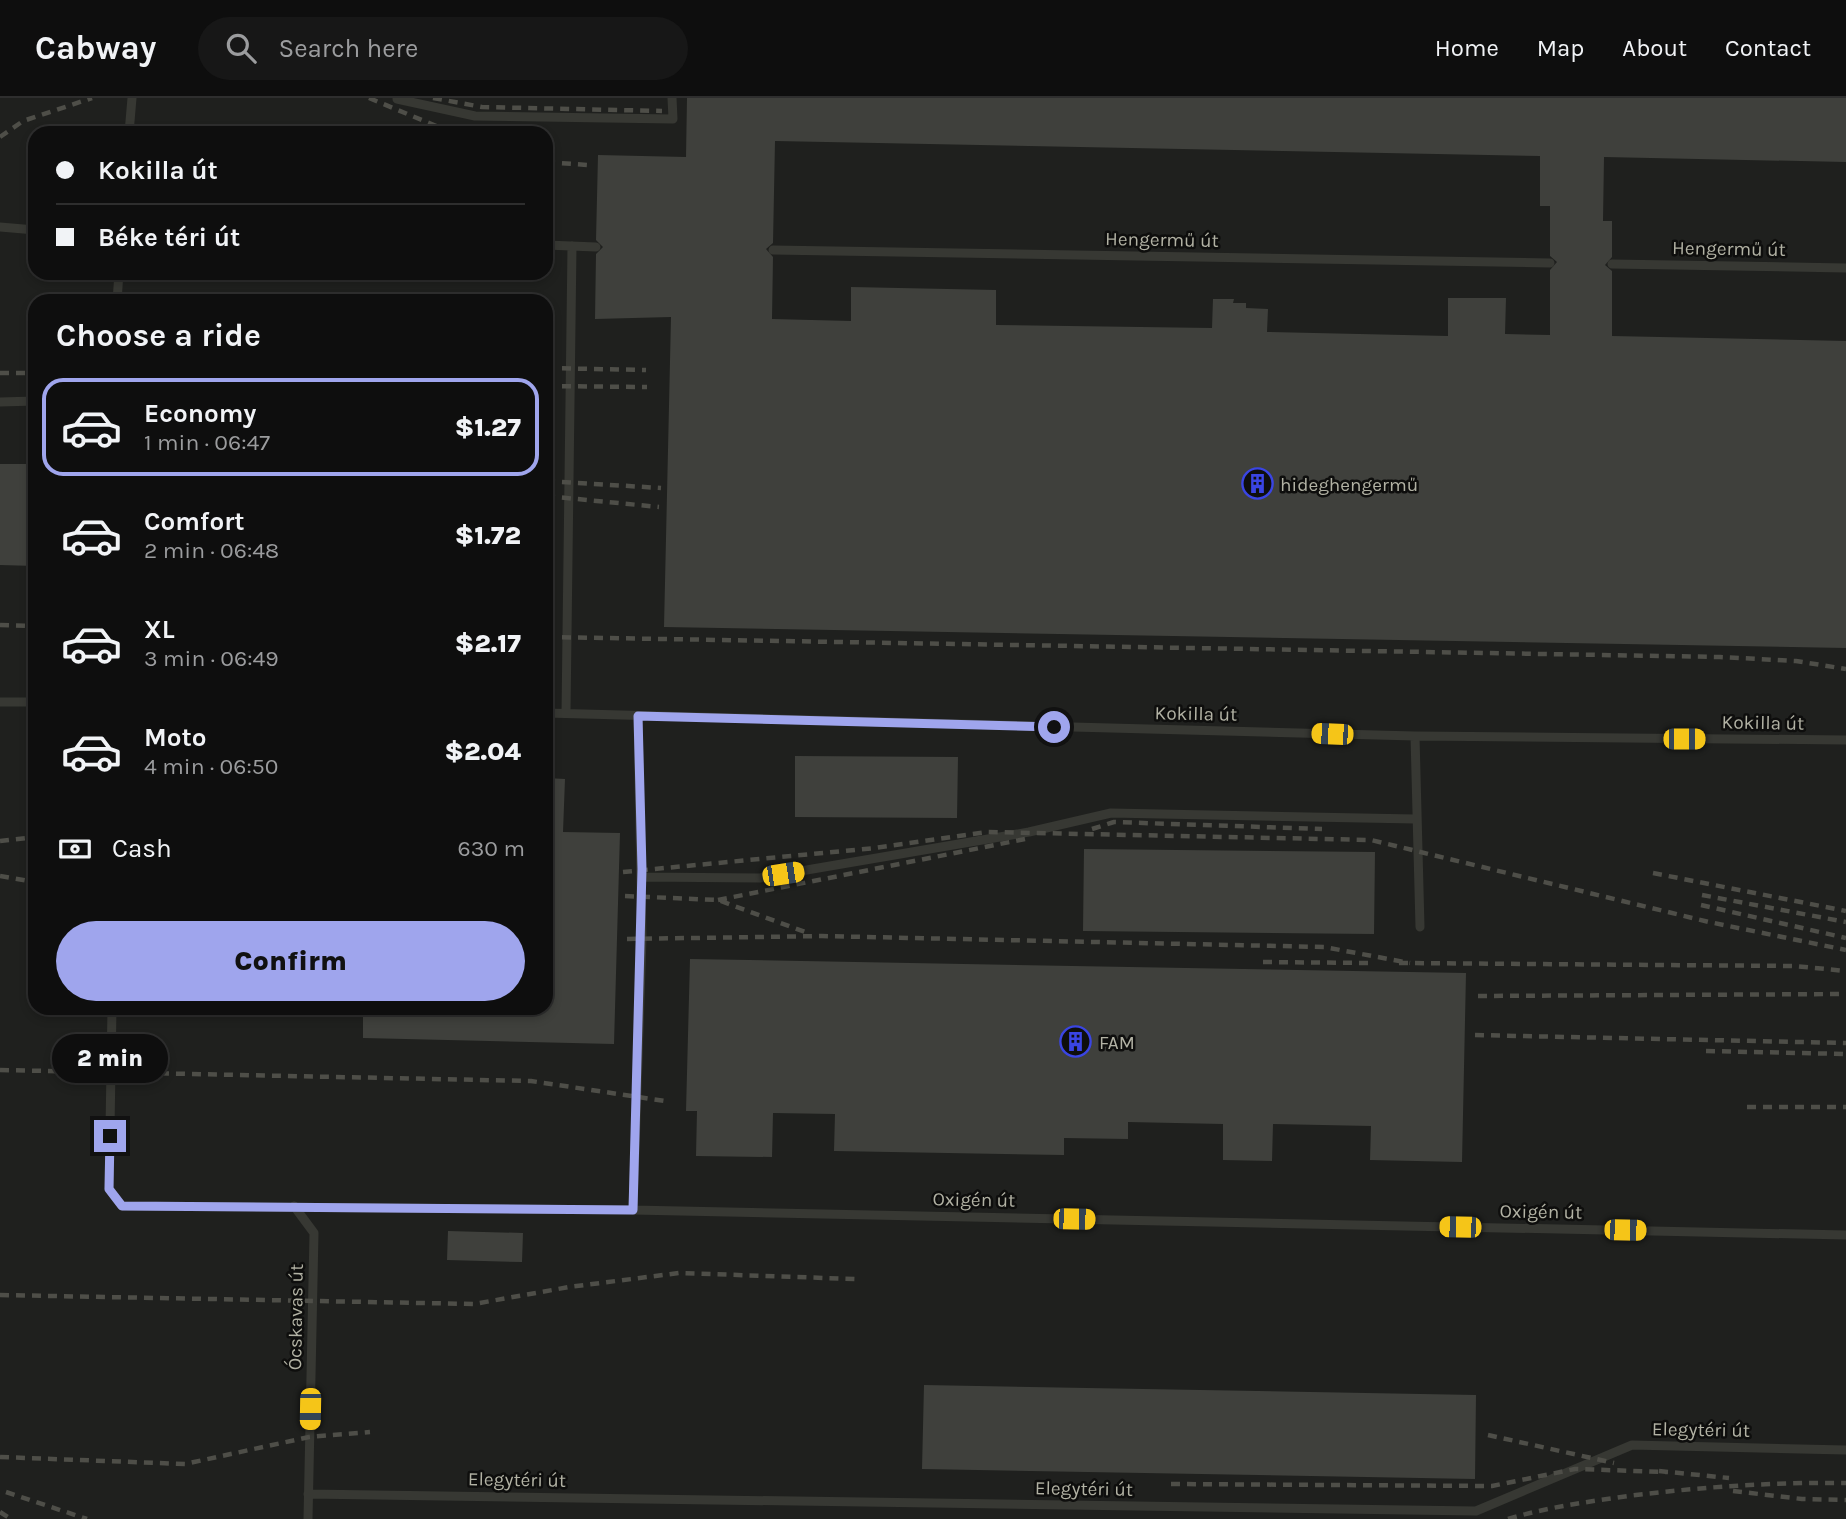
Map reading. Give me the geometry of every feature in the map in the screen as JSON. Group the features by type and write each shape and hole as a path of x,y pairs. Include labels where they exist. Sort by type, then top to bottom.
{"lane":[{"path":"130,126 132,98"},
{"path":"397,99 475,116 673,119 672,98"},
{"path":"0,227 28,229"},
{"path":"553,245 596,247"},
{"path":"566,713 572,246"},
{"name":"Hengermű út","path":"773,250 1550,263"},
{"name":"Hengermű út","path":"1612,264 1846,268"},
{"path":"0,402 28,401"},
{"path":"0,702 28,702"},
{"name":"Kokilla út","path":"553,713 1415,736 1846,740"},
{"path":"633,1210 642,877 638,716"},
{"path":"1415,736 1415,819 1420,927"},
{"path":"642,877 760,878 1029,832 1111,813 1415,819"},
{"name":"Oxigén út","path":"112,1015 109,1189 122,1206 633,1210 1846,1235"},
{"name":"Ócskavas út","path":"294,1206 314,1233 308,1519"},
{"name":"Elegytéri út","path":"308,1494 1476,1511 1632,1445 1846,1450"}],"shaded area":[{"path":"0,98 1846,98 1846,1519 0,1519"}],"building":[{"name":"hideghengermű","path":"687,98 1846,98 1846,162 1604,157 1603,221 1612,221 1612,257 1605,265 1612,271 1612,336 1846,341 1846,648 664,627 671,317 595,319 596,254 603,247 596,240 598,155 686,157","holes":["775,141 1540,156 1540,206 1550,206 1550,256 1557,262 1550,270 1550,335 1505,334 1506,298 1448,298 1448,336 1267,332 1268,309 1246,308 1246,303 1233,303 1234,299 1213,299 1212,328 996,325 996,290 851,287 851,321 772,319 773,257 766,249 773,243"]},
{"path":"0,464 28,464 28,566 0,565"},
{"path":"795,756 958,757 957,818 795,817"},
{"path":"553,778 565,779 563,832 620,833 614,1044 363,1038 363,1015 553,1015"},
{"path":"1084,849 1375,852 1374,934 1083,931"},
{"name":"FAM","path":"690,959 1466,973 1462,1162 1370,1160 1371,1126 1273,1124 1272,1161 1223,1160 1223,1124 1128,1122 1128,1139 1064,1138 1064,1155 834,1151 835,1114 773,1113 772,1157 696,1156 697,1111 686,1111"},
{"path":"448,1231 523,1233 522,1262 447,1260"},
{"path":"924,1385 1476,1395 1475,1479 922,1469"}],"railway":[{"path":"0,137 23,121 92,98"},
{"path":"369,98 436,126"},
{"path":"433,98 482,107 662,111"},
{"path":"553,163 587,165"},
{"path":"553,368 646,370"},
{"path":"0,373 28,373"},
{"path":"553,386 647,387"},
{"path":"553,481 661,488"},
{"path":"553,497 659,507"},
{"path":"0,625 28,626"},
{"path":"553,637 1720,657 1796,661 1846,669"},
{"path":"1092,829 1114,822 1322,829"},
{"path":"623,872 875,848 987,832 1371,840 1709,922 1846,950"},
{"path":"0,841 28,838"},
{"path":"718,900 1025,839"},
{"path":"1653,873 1846,911"},
{"path":"0,876 28,881"},
{"path":"1702,895 1846,922"},
{"path":"625,896 718,900 805,932"},
{"path":"1701,905 1846,938"},
{"path":"627,939 822,936 1324,947 1410,963"},
{"path":"1263,962 1368,963"},
{"path":"1399,963 1795,966 1846,971"},
{"path":"1478,996 1846,994"},
{"path":"1475,1035 1846,1043"},
{"path":"1706,1051 1846,1054"},
{"path":"0,1070 531,1081 665,1101"},
{"path":"1747,1107 1846,1107"},
{"path":"0,1295 474,1304 569,1287 679,1273 855,1279"},
{"path":"0,1457 185,1464 309,1437 370,1432"},
{"path":"1488,1435 1614,1463"},
{"path":"1171,1484 1492,1486 1575,1469 1668,1472"},
{"path":"1659,1471 1729,1478"},
{"path":"1508,1519 1568,1505 1655,1493 1764,1484 1846,1483"},
{"path":"1733,1491 1802,1499 1846,1500"},
{"path":"6,1492 87,1519"},
{"path":"0,1512 11,1519"}],"place":[{"name":"hideghengermű","path":"1257,484"},
{"name":"FAM","path":"1076,1042"}],"route":[{"path":"110,1136 109,1189 122,1206 633,1210 642,938 638,716 1054,727"}]}
